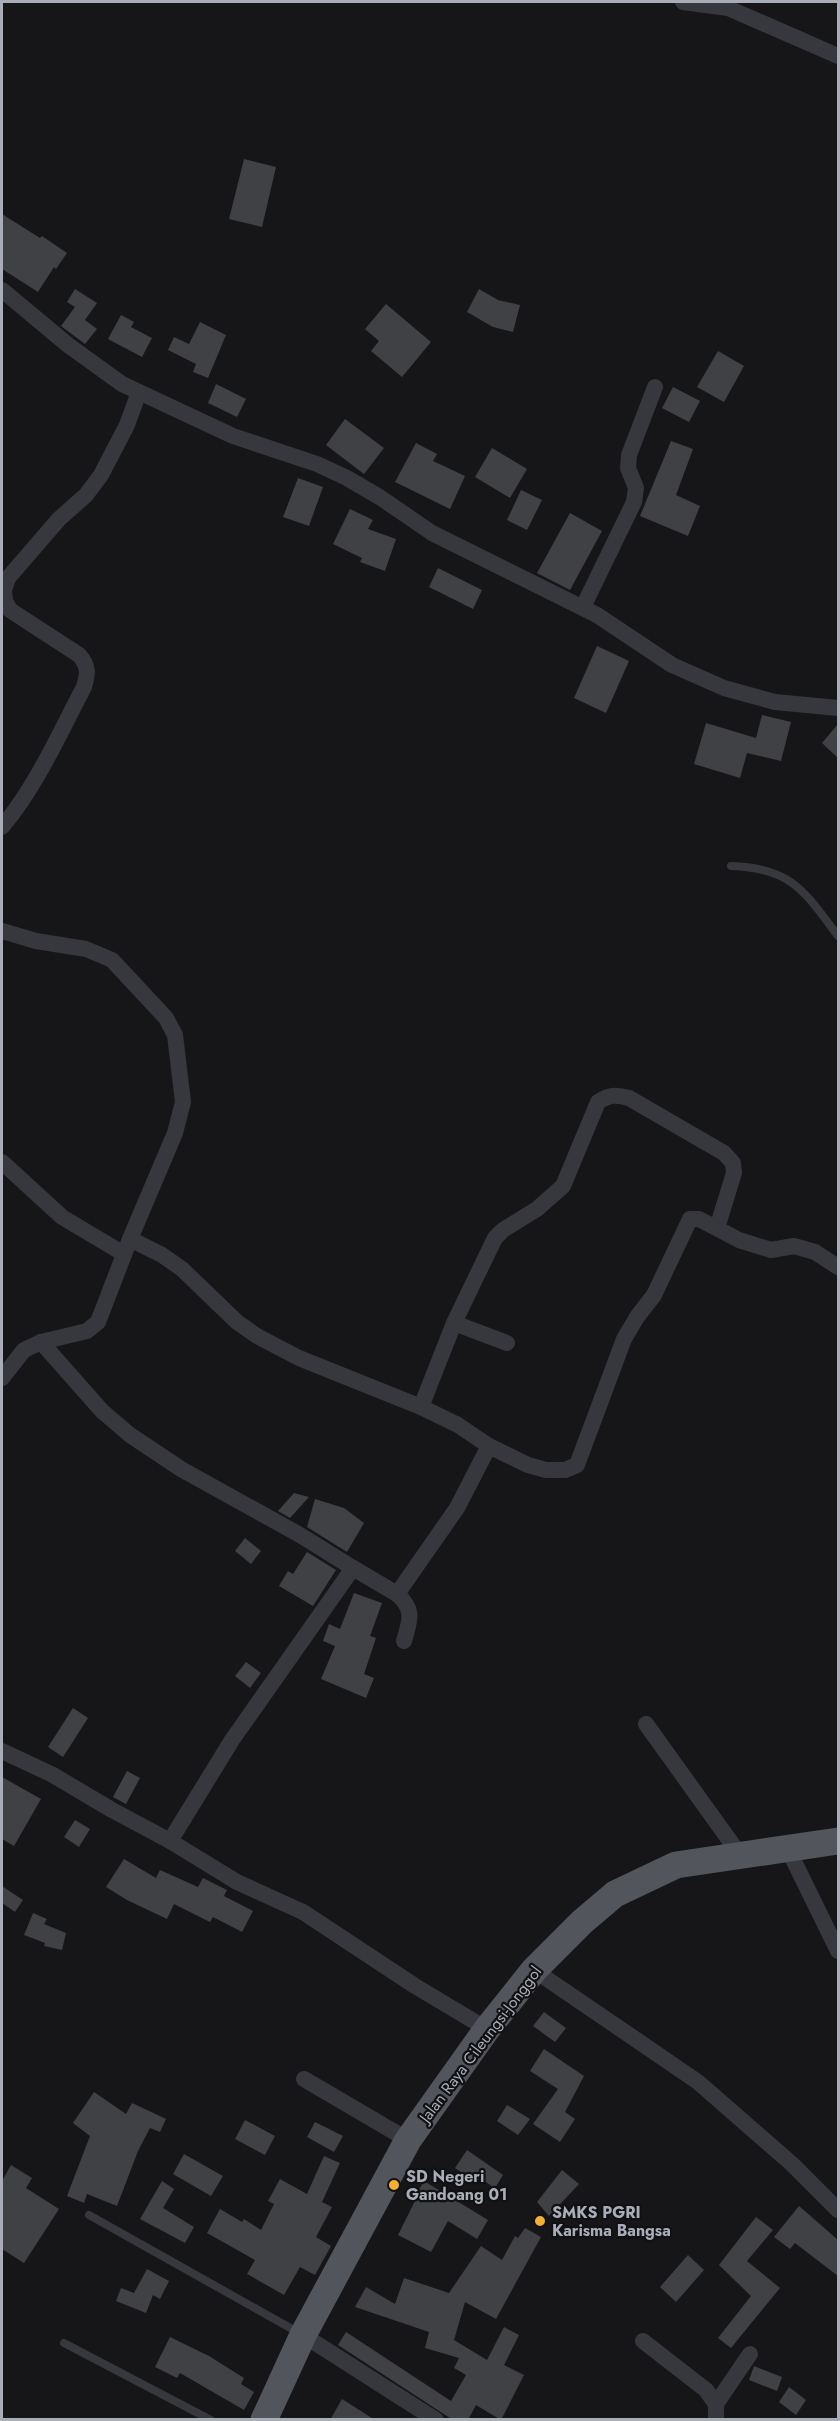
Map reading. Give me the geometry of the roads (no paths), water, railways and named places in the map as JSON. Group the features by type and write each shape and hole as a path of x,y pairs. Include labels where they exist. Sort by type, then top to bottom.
{"main road":[{"name":"Jalan Raya Cileungsi-Jonggol","path":"264,2420 303,2335 408,2140 487,2029 534,1970 582,1922 615,1894 676,1865 838,1841"}],"street":[{"path":"683,2 728,8 838,56"},
{"path":"2,290 68,345 122,384 233,436 316,464 347,478 432,533 583,607 672,665 724,688 775,702 838,708"},
{"path":"583,607 634,502 636,488 628,468 629,455 655,387"},
{"path":"2,827 45,767 84,687 88,674 86,663 79,655 10,610 5,602 4,590 8,578 59,519 86,495 101,475 127,425 139,392"},
{"path":"2,931 36,941 86,949 112,960 166,1018 175,1035 183,1102 175,1133 127,1246 105,1307 93,1328 71,1337 41,1342 24,1350 2,1378"},
{"path":"420,1407 454,1323 495,1238 503,1230 537,1209 563,1186 594,1107 607,1096 618,1094 639,1102 724,1153 734,1163 734,1173 717,1228"},
{"path":"2,1162 62,1217 127,1246 162,1256 182,1269 237,1322 257,1336 299,1358 420,1407 467,1430 489,1446 528,1465 546,1470 566,1470 577,1466 624,1340 637,1317 654,1295 690,1219 694,1218 739,1240 771,1250 794,1246 815,1252 838,1268"},
{"path":"454,1323 507,1343"},
{"path":"41,1342 102,1412 130,1435 181,1469 290,1529 397,1594 406,1602 410,1611 410,1623 404,1641"},
{"path":"397,1594 457,1508 489,1446"},
{"path":"170,1841 232,1740 353,1568"},
{"path":"646,1724 740,1855"},
{"path":"2,1751 53,1775 246,1887 303,1912 415,1986 487,2029"},
{"path":"787,1847 838,1951"},
{"path":"534,1970 698,2082 792,2164 838,2210"},
{"path":"304,2079 408,2140"},
{"path":"303,2335 436,2420"},
{"path":"643,2341 706,2390 716,2412"},
{"path":"716,2412 750,2354"}],"lane":[{"path":"731,867 756,867 777,873 807,894 838,936"},
{"path":"89,2215 303,2335"},
{"path":"64,2343 211,2420"}],"place":[{"name":"SD Negeri Gandoang 01","path":"394,2185"},
{"name":"SMKS PGRI Karisma Bangsa","path":"540,2221"}]}
